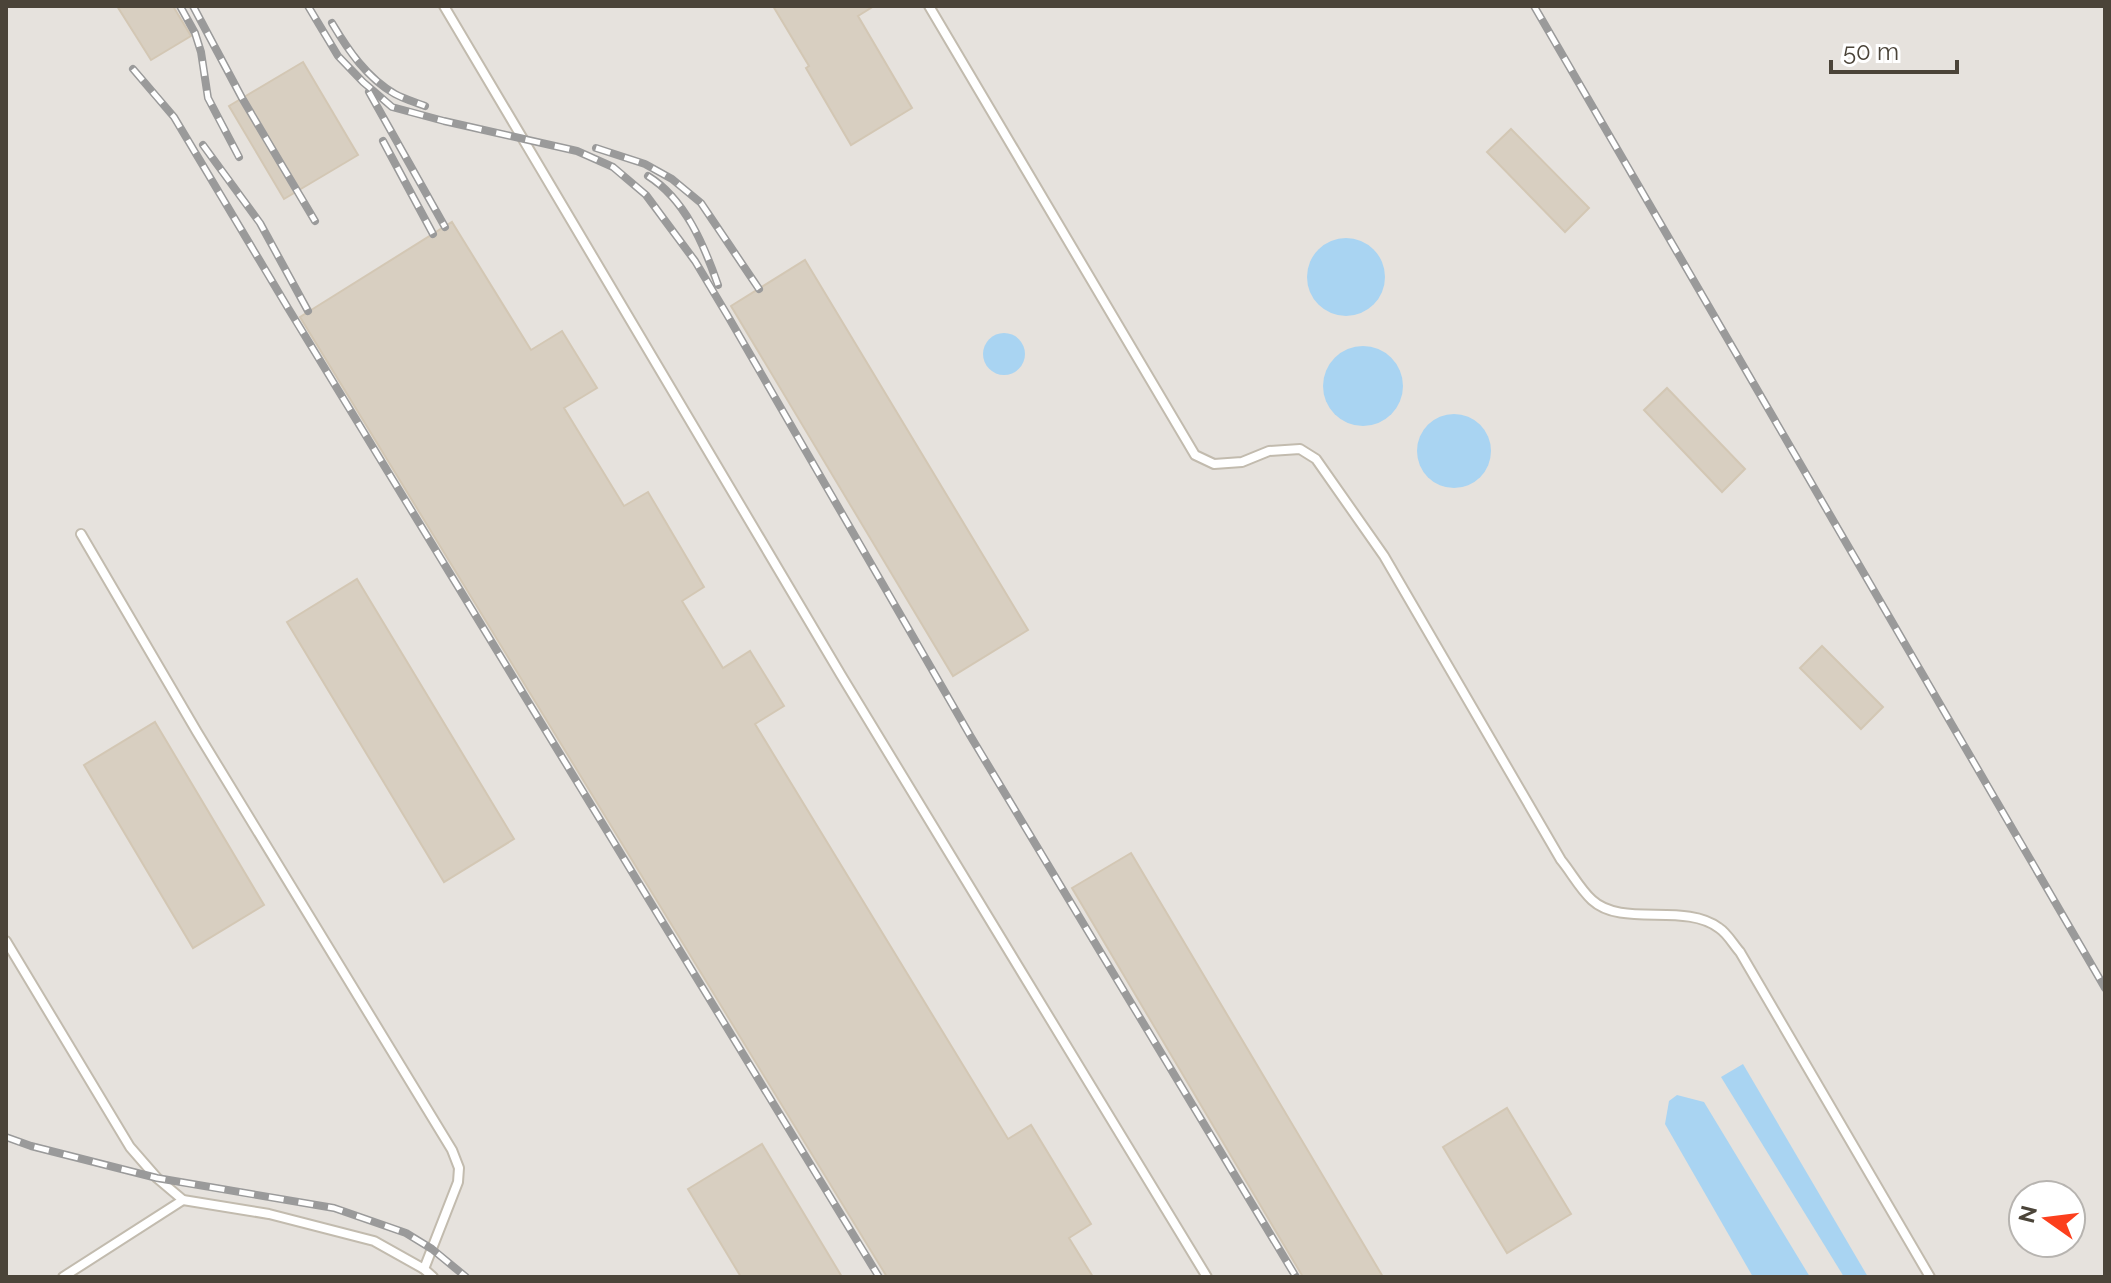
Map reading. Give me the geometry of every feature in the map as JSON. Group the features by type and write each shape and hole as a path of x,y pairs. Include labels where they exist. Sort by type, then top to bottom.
{"lane":[{"path":"444,6 841,675 1207,1277"},
{"path":"929,6 1195,455 1214,464 1242,462 1269,451 1300,449 1316,459 1384,556 1561,860 1593,901 1612,911 1675,914 1719,927 1740,952 1930,1277"},
{"path":"81,534 197,732 452,1150 459,1168 458,1182 424,1269"},
{"path":"6,941 130,1147 157,1178 183,1200 269,1214 374,1241 433,1277"},
{"path":"63,1277 183,1200"}],"shaded area":[{"path":"6,6 2105,6 2105,1277 6,1277"}],"water":[{"path":"1346,238 1361,241 1373,250 1382,262 1385,277 1382,292 1373,304 1361,313 1346,316 1331,313 1319,304 1310,292 1307,277 1310,262 1319,250 1331,241"},
{"path":"1004,333 1019,339 1025,354 1019,369 1004,375 989,369 983,354 989,339"},
{"path":"1363,346 1378,349 1391,358 1400,371 1403,386 1400,401 1391,414 1378,423 1363,426 1348,423 1335,414 1326,401 1323,386 1326,371 1335,358 1348,349"},
{"path":"1454,414 1468,417 1480,425 1488,437 1491,451 1488,465 1480,477 1468,485 1454,488 1440,485 1428,477 1420,465 1417,451 1420,437 1428,425 1440,417"},
{"path":"1743,1064 1868,1277 1844,1277 1721,1077"},
{"path":"1677,1095 1704,1102 1810,1277 1753,1277 1665,1124 1669,1101"}],"building":[{"path":"117,6 173,6 191,36 151,60"},
{"path":"773,6 874,6 858,16 912,108 851,145"},
{"path":"303,62 358,155 284,199 229,106"},
{"path":"1511,129 1589,208 1565,232 1487,152"},
{"path":"452,222 531,350 562,331 597,388 564,408 624,506 648,492 704,587 682,601 723,668 750,651 784,706 755,724 1008,1139 1031,1125 1091,1224 1069,1238 1093,1277 887,1277 300,317"},
{"path":"805,260 1028,630 953,676 731,306"},
{"path":"1667,388 1745,469 1722,492 1644,410"},
{"path":"357,579 514,839 444,882 287,622"},
{"path":"1822,646 1883,707 1861,729 1800,668"},
{"path":"155,722 264,905 193,948 84,765"},
{"path":"1131,853 1383,1277 1303,1277 1072,888"},
{"path":"1507,1108 1571,1214 1507,1253 1443,1147"},
{"path":"762,1144 842,1277 741,1277 688,1189"}],"railway":[{"path":"180,6 195,33 201,52 208,98 239,157"},
{"path":"193,6 242,98 315,221"},
{"path":"308,6 338,56 392,107 577,151 613,167 646,195 695,261 971,737 1296,1277"},
{"path":"1534,6 2105,988"},
{"path":"332,23 367,72 395,94 425,106"},
{"path":"133,69 174,117 879,1277"},
{"path":"369,92 445,227"},
{"path":"383,141 433,234"},
{"path":"203,145 260,223 308,311"},
{"path":"596,148 645,164 672,179 701,203 759,289"},
{"path":"648,176 673,197 692,224 718,285"},
{"path":"6,1137 157,1178 334,1208 406,1233 432,1249 466,1277"}]}
